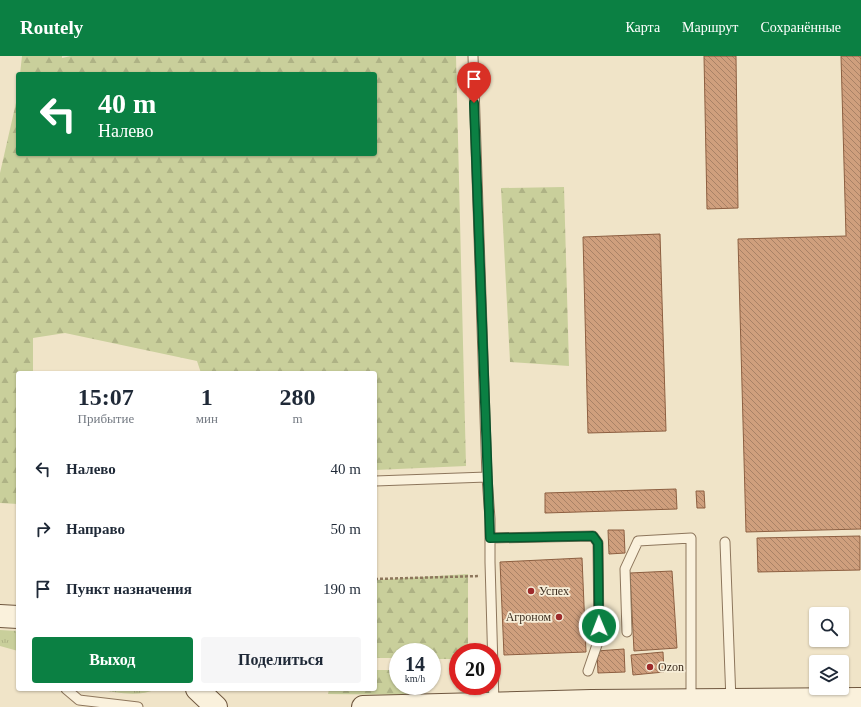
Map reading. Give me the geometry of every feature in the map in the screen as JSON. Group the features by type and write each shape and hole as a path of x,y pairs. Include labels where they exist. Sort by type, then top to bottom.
{"street":[{"path":"0,616 16,617"},
{"path":"199,691 216,707"},
{"path":"363,707 591,701 861,699"}],"lane":[{"path":"473,56 487,477 490,519 494,704"},
{"path":"377,481 487,477"},
{"path":"490,538 593,536 598,543 599,639 588,671"},
{"path":"627,632 624,569 638,541 690,538 691,701"},
{"path":"725,542 731,700"},
{"path":"68,691 79,703 138,707"}],"path":[{"path":"377,579 491,575"}],"green space":[{"path":"22,56 62,56 62,58 71,56 456,56 466,466 377,470 377,371 200,371 197,361 65,333 33,338 33,371 16,371 16,504 0,503 0,173 16,103 16,156 377,156 377,72 20,72"},
{"path":"564,187 569,366 510,362 501,188"},
{"path":"468,574 468,643 449,643 449,659 441,659 441,643 389,643 389,658 377,658 377,580"},
{"path":"0,630 16,631 16,650 0,646"},
{"path":"377,670 389,670 389,695 328,694 329,691 377,691"},
{"path":"108,691 151,691 134,694"}],"building":[{"path":"704,56 736,56 738,208 707,209"},
{"path":"841,56 861,56 861,529 746,532 738,239 846,236"},
{"path":"660,234 666,431 588,433 583,237"},
{"path":"676,489 677,509 545,513 545,493"},
{"path":"696,491 704,491 705,508 697,508"},
{"path":"608,530 624,530 625,553 609,554"},
{"path":"860,536 860,570 758,572 757,538"},
{"path":"582,558 586,652 504,655 500,562"},
{"path":"672,571 677,648 634,651 630,573"},
{"path":"624,649 625,672 598,673 597,651"},
{"path":"663,652 664,672 633,675 631,655"}],"place":[{"name":"Успех","path":"531,591"},
{"name":"Агроном","path":"559,617"},
{"name":"Ozon","path":"650,667"}],"route":[{"path":"474,103 490,538 593,536 598,543 599,626"}]}
